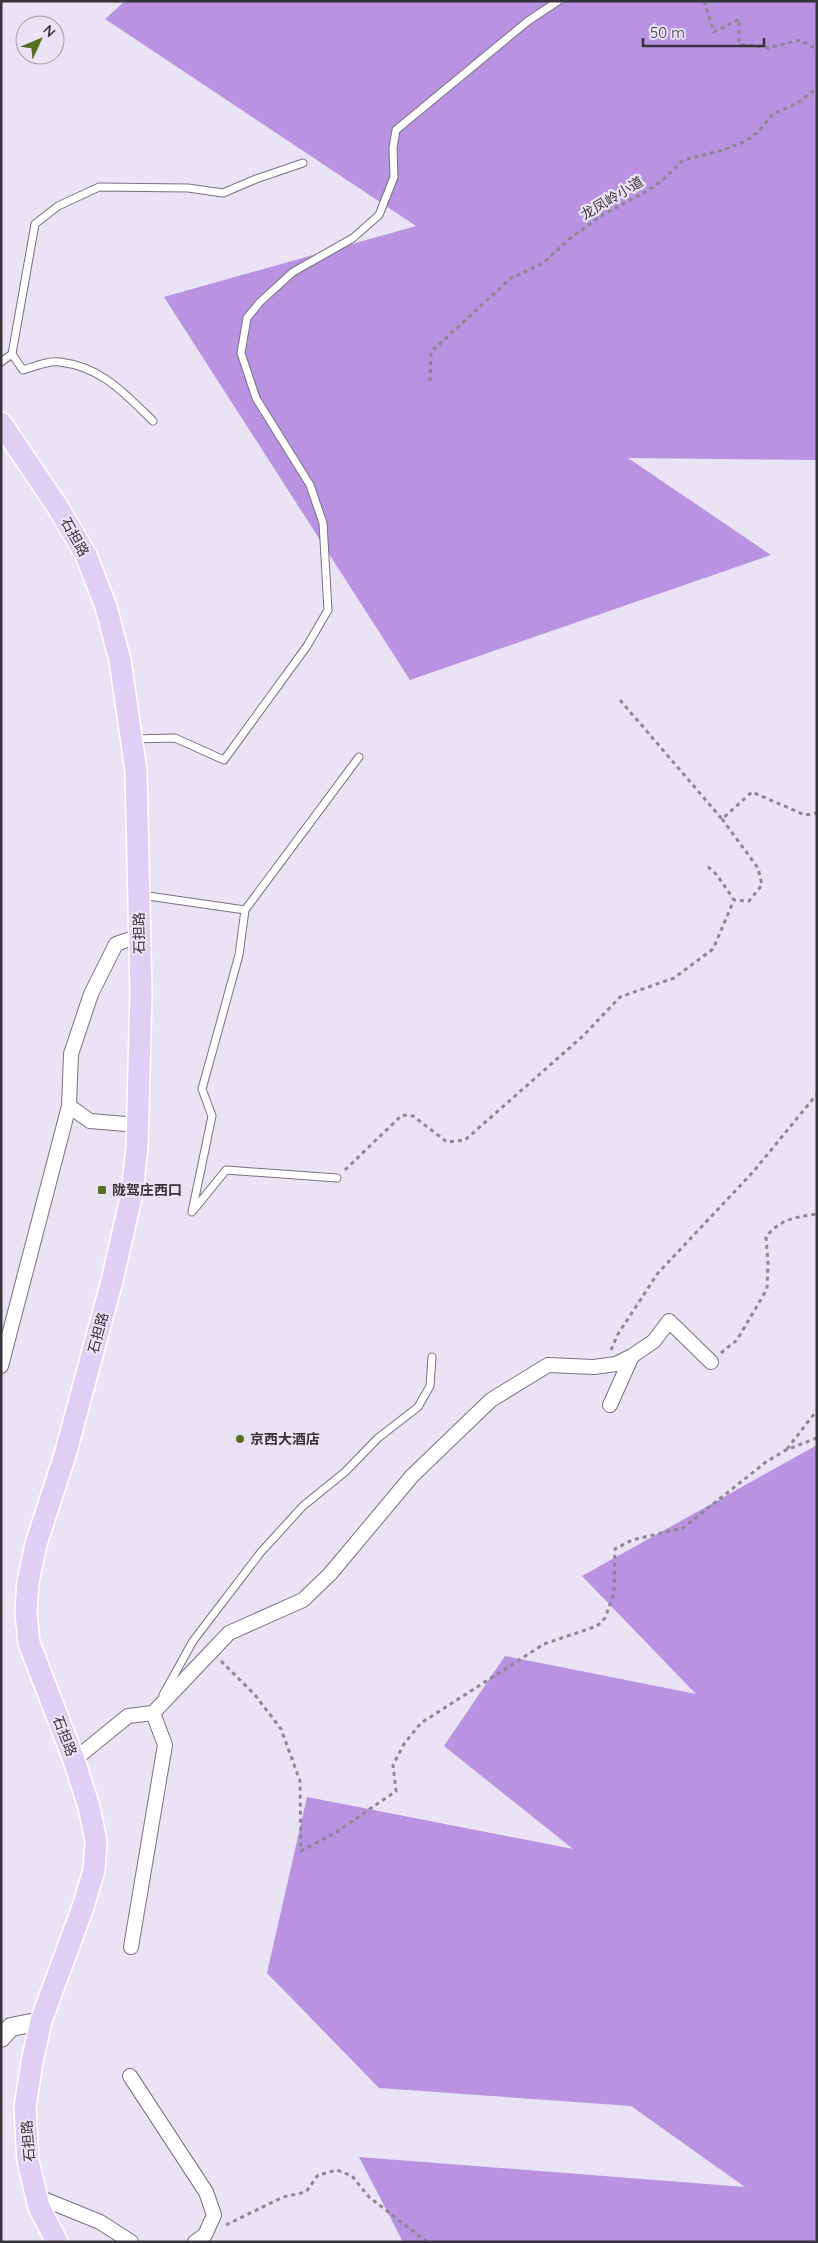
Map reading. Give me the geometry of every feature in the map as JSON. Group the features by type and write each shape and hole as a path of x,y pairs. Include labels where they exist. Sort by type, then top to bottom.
{"main road":[{"name":"石担路","path":"1,423 57,506 86,555 106,607 120,660 136,771 141,993 138,1125 132,1193 121,1245 66,1454 36,1544 28,1582 26,1614 29,1643 74,1760 89,1807 96,1841 94,1870 83,1907 41,2021 25,2107 28,2161 36,2196 39,2207 57,2242"}],"street":[{"path":"1,1366 69,1106 71,1054 92,994 116,944 139,936"},
{"path":"69,1106 90,1121 138,1125"},
{"path":"74,1760 128,1716 153,1713 229,1633 302,1600 330,1574 412,1476 492,1400 548,1364 604,1366 616,1364 654,1341 669,1321 711,1362"},
{"path":"610,1405 632,1356"},
{"path":"131,1948 165,1745 153,1713"},
{"path":"1,2038 11,2027 41,2021"},
{"path":"130,2076 206,2192 214,2216 200,2238"},
{"path":"36,2196 100,2222 131,2242"}],"lane":[{"path":"132,739 175,738 224,760 307,646 328,610 323,523 310,484 256,398 241,353 247,318 260,302 292,272 353,238 379,215 394,177 393,148 396,130 528,21 558,1"},
{"path":"1,362 12,354 35,224 58,206 99,187 188,188 223,193 256,178 303,163"},
{"path":"12,354 23,370 59,361 109,379 153,420"},
{"path":"337,1178 226,1170 192,1212 212,1116 202,1090 239,955 245,910 359,757"},
{"path":"139,894 245,910"},
{"path":"153,1713 193,1641 261,1552 303,1506 345,1472 378,1438 418,1407 430,1386 432,1357"}],"path":[{"path":"704,1 714,32 739,19 739,44 768,48 800,40 812,47 817,45"},
{"name":"龙凤岭小道","path":"430,381 432,352 511,278 542,264 573,236 604,214 664,180 683,160 723,150 746,141 759,131 773,114 796,104 817,88"},
{"path":"620,700 722,819 758,868 762,885 749,901 734,900"},
{"path":"722,819 752,792 805,815 817,813"},
{"path":"705,864 717,875 734,900"},
{"path":"337,1178 402,1115 412,1116 447,1142 465,1140 583,1036 620,998 674,978 713,950 734,900"},
{"path":"604,1366 618,1334 658,1273 753,1172 817,1094"},
{"path":"711,1362 737,1340 767,1289 766,1237 774,1227 793,1218 817,1214"},
{"path":"786,1450 817,1410"},
{"path":"212,1652 255,1695 281,1729 300,1781 301,1851 335,1833 396,1791 393,1765 404,1744 421,1723 544,1644 597,1626 605,1618 614,1593 615,1548 632,1540 684,1528 766,1462 786,1450 817,1438"},
{"path":"200,2238 283,2196 306,2192 318,2175 337,2170 352,2176 369,2197 427,2242"}],"shaded area":[{"path":"125,1 817,1 817,460 628,458 771,555 410,680 164,297 416,226 105,19"},
{"path":"817,1445 817,2242 403,2242 359,2157 745,2187 631,2106 379,2088 267,1973 307,1797 573,1849 444,1746 505,1656 696,1694 582,1576"}],"place":[{"name":"陇驾庄西口","path":"102,1190"},
{"name":"京西大酒店","path":"240,1439"}]}
